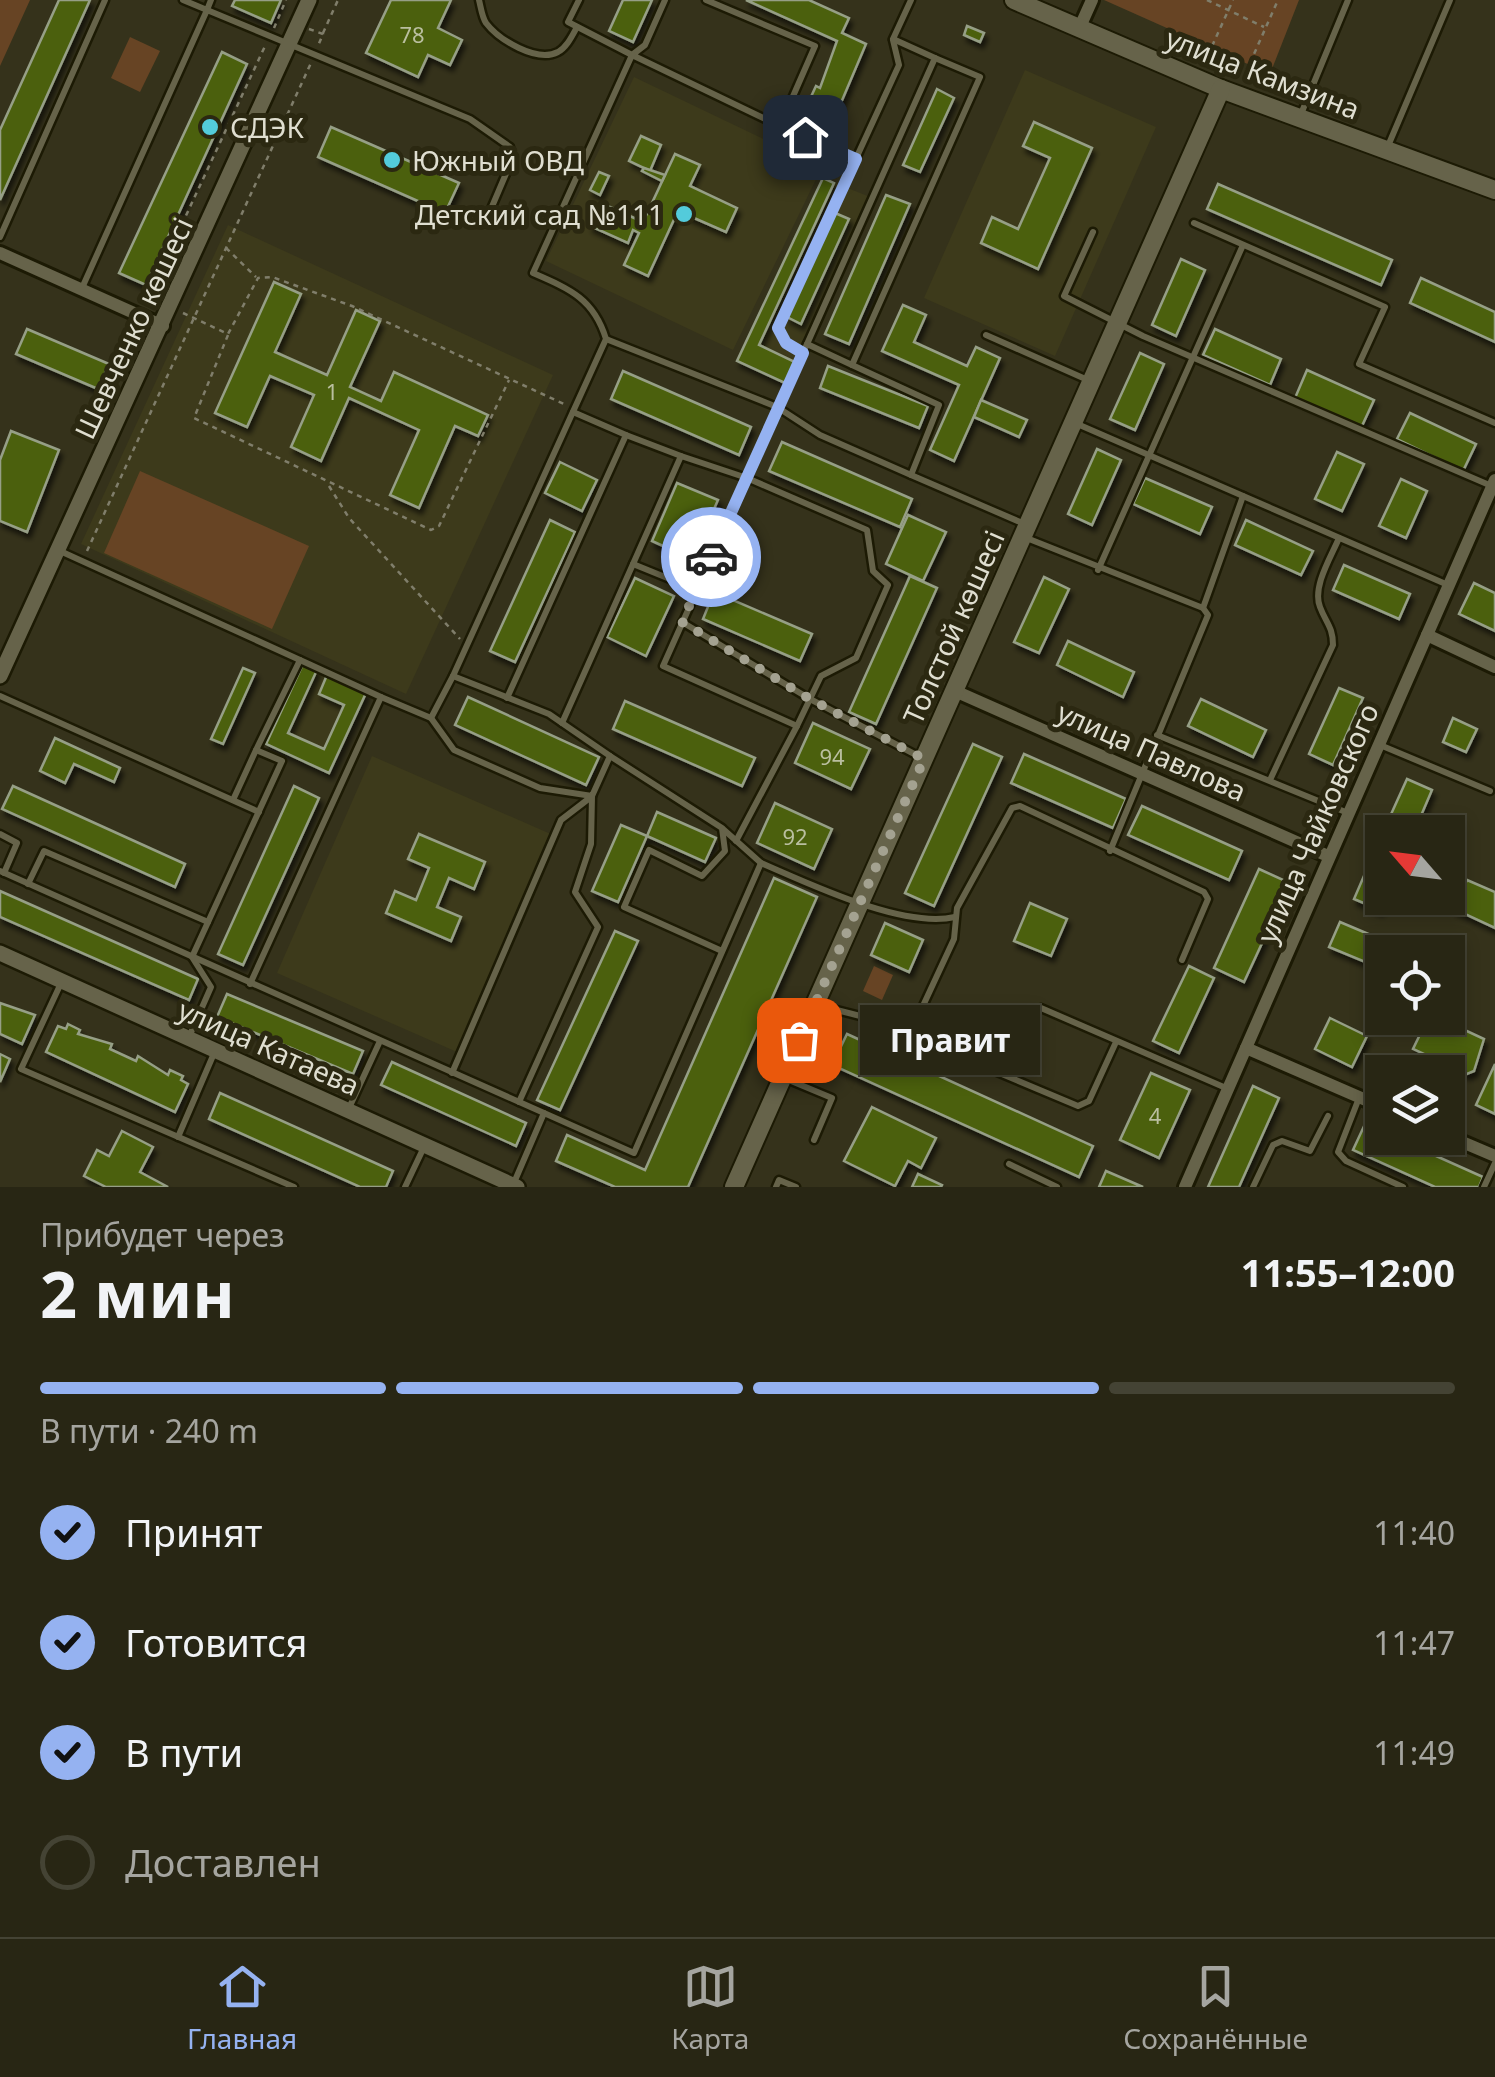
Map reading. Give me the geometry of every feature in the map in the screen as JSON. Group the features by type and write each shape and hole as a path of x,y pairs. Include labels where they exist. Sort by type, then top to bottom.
{"main road":[{"name":"улица Камзина","path":"1014,0 1220,89 1495,190"},
{"name":"Толстой көшесі","path":"734,1187 1220,89"}],"street":[{"name":"Шевченко көшесі","path":"0,676 309,0"},
{"path":"1079,30 1092,0"},
{"path":"0,253 163,326"},
{"name":"улица Чайковского","path":"1185,1187 1494,484"},
{"path":"1426,635 1495,667"},
{"name":"улица Павлова","path":"955,691 1328,856"},
{"name":"улица Катаева","path":"0,953 515,1186"},
{"path":"1246,1048 1365,1099"},
{"path":"1465,1145 1495,1160"}],"lane":[{"path":"0,238 106,0"},
{"path":"183,0 470,119 510,147 511,162 485,223"},
{"path":"82,289 212,0"},
{"path":"479,0 484,21 506,42 548,56 562,50 578,27"},
{"path":"579,0 568,22 856,159"},
{"path":"430,718 467,646 606,339 598,312 574,290 533,273 632,54 645,44 665,0"},
{"path":"706,0 815,46 780,126"},
{"path":"910,475 939,404 852,365 786,343 778,328 899,65 893,39 911,0"},
{"path":"1299,118 1348,0"},
{"path":"1386,150 1450,0"},
{"path":"852,365 980,76 893,39"},
{"path":"797,726 663,666 935,58"},
{"path":"1194,223 1385,306 1360,364 1495,423"},
{"path":"1093,232 1064,296 1193,357 1494,484"},
{"path":"1098,570 1243,245"},
{"path":"986,335 1091,382"},
{"path":"606,339 778,408 820,434 1098,570 1203,608 1208,615 1110,852"},
{"path":"573,412 747,478 866,530 872,571 888,585 856,658 822,676 736,841"},
{"path":"1074,422 1448,585"},
{"path":"508,698 626,435"},
{"path":"562,723 681,456"},
{"path":"1203,608 1243,496"},
{"path":"1270,780 1333,645 1333,628 1318,605 1318,590 1339,538"},
{"path":"59,550 430,718 454,750 540,788 592,796"},
{"path":"634,564 696,590"},
{"path":"682,622 810,699 924,759"},
{"path":"233,800 300,660"},
{"path":"453,676 562,723 722,828 760,864 860,905 941,919 956,916"},
{"path":"0,696 259,812"},
{"path":"250,984 381,697"},
{"path":"1157,735 1348,813"},
{"path":"1379,744 1490,792"},
{"path":"192,957 282,761 256,750"},
{"path":"520,1102 598,927 575,892 591,844 592,796 610,756"},
{"path":"452,1073 561,820 592,796"},
{"path":"910,1036 954,939 956,916 1012,808 1020,806 1207,895 1182,960"},
{"path":"722,828 725,851 702,876 649,850 624,906 722,951"},
{"path":"0,834 17,843 2,872 634,1153 760,864"},
{"path":"28,884 44,851 208,922"},
{"path":"189,1038 211,987 192,957"},
{"path":"62,981 22,1069 294,1187"},
{"path":"815,1004 868,1018 1078,1106 1088,1100 1116,1042"},
{"path":"1040,1008 1227,1089"},
{"path":"349,1110 380,1041"},
{"path":"178,1137 215,1050"},
{"path":"783,1077 832,1098 814,1140"},
{"path":"1360,1097 1338,1152 1346,1161 1403,1187"},
{"path":"515,1186 544,1114"},
{"path":"1253,1187 1273,1144 1282,1141 1310,1151 1328,1116"},
{"path":"405,1187 425,1144"},
{"path":"1484,1187 1495,1160"},
{"path":"1009,1164 1057,1187"},
{"path":"776,1187 778,1180 796,1187"}],"path":[{"path":"148,296 286,0"},
{"path":"82,561 338,0"},
{"path":"1207,0 1265,27"},
{"path":"1208,54 1233,0"},
{"path":"1246,72 1278,0"},
{"path":"298,25 322,34"},
{"path":"226,248 258,278 272,277 352,306 557,398 573,412"},
{"path":"258,278 228,334 194,418 431,530 439,526 510,378"},
{"path":"193,318 228,334"},
{"path":"328,484 350,518 467,646"}],"shaded area":[{"path":"0,0 30,0 0,66"},
{"path":"1104,0 1299,0 1270,74"},
{"path":"130,37 160,51 140,92 111,78"},
{"path":"1025,70 1156,127 1055,356 924,298"},
{"name":"Детский сад №111","path":"634,77 822,167 733,350 546,261"},
{"path":"823,178 870,197 785,383 737,361"},
{"path":"228,225 553,375 406,694 81,544"},
{"path":"140,471 309,546 272,629 104,553"},
{"path":"300,660 363,689 326,768 263,740"},
{"path":"372,756 553,835 457,1052 277,973"},
{"path":"874,966 893,975 882,1000 863,991"}],"building":[{"path":"59,0 90,0 0,200 0,130"},
{"path":"235,0 281,0 271,23 232,6"},
{"path":"391,0 451,0 438,28 462,40 450,65 428,55 418,77 366,53"},
{"path":"623,0 652,0 633,42 609,31"},
{"path":"746,0 809,0 849,18 842,33 866,44 829,131 807,121 809,116 803,114 816,86 820,88 837,41"},
{"path":"967,26 984,33 980,42 964,35"},
{"path":"222,52 247,64 146,285 119,273"},
{"path":"937,89 954,98 920,172 903,165"},
{"path":"1034,122 1092,148 1038,269 981,243 992,217 1018,229 1050,158 1023,146"},
{"path":"331,127 459,183 445,213 318,157"},
{"path":"641,136 661,145 650,171 629,161"},
{"path":"675,154 700,165 690,186 737,208 726,232 678,211 648,276 624,265 639,233 633,230 628,243 590,226 601,203 643,222"},
{"path":"644,168 665,175 662,181 642,171"},
{"path":"599,172 609,176 600,195 590,190"},
{"path":"823,178 834,183 759,345 795,362 785,383 737,361"},
{"path":"1218,184 1392,260 1381,285 1207,209"},
{"path":"886,195 910,204 849,344 825,334"},
{"path":"835,213 849,219 801,324 787,317"},
{"path":"1181,259 1205,270 1176,336 1152,325"},
{"path":"1421,278 1495,312 1495,342 1410,303"},
{"path":"274,282 301,294 275,352 327,375 356,310 380,321 350,387 381,401 394,372 488,415 478,436 455,426 419,508 390,495 419,430 349,398 321,461 291,447 314,395 270,376 247,427 215,413"},
{"path":"903,305 926,315 914,342 967,366 976,347 1000,358 954,461 930,450 959,385 882,351"},
{"path":"27,329 109,364 98,389 16,354"},
{"path":"1215,329 1281,359 1270,385 1203,355"},
{"path":"1140,353 1164,364 1135,430 1110,419"},
{"path":"828,366 928,406 919,428 820,388"},
{"path":"1307,370 1374,400 1361,428 1295,398"},
{"path":"623,371 751,427 739,455 611,399"},
{"path":"981,400 1027,420 1019,437 974,417"},
{"path":"1410,413 1476,444 1463,471 1397,439"},
{"path":"11,431 59,450 27,532 0,521 0,460"},
{"path":"782,442 912,499 900,527 769,471"},
{"path":"1097,449 1121,460 1092,525 1068,514"},
{"path":"1337,452 1364,464 1342,511 1315,499"},
{"path":"560,462 597,480 582,511 545,493"},
{"path":"1145,478 1212,507 1200,534 1133,504"},
{"path":"1401,479 1427,491 1406,538 1379,526"},
{"path":"677,483 718,500 692,559 652,541"},
{"path":"908,515 946,532 923,581 886,564"},
{"path":"550,520 575,532 515,662 490,651"},
{"path":"1246,520 1313,551 1301,575 1235,545"},
{"path":"1344,565 1410,594 1399,619 1333,590"},
{"path":"910,576 937,588 876,724 849,712"},
{"path":"1044,577 1069,589 1039,653 1014,642"},
{"path":"635,578 674,596 646,656 607,637"},
{"path":"1474,583 1495,593 1495,631 1459,614"},
{"path":"714,592 812,634 800,661 703,619"},
{"path":"1068,641 1134,672 1123,697 1057,665"},
{"path":"303,664 317,670 288,733 324,749 344,705 319,694 327,675 366,693 329,773 266,744"},
{"path":"243,668 255,673 223,744 211,739"},
{"path":"1339,688 1363,698 1333,765 1309,754"},
{"path":"468,697 599,757 586,785 455,725"},
{"path":"1201,699 1266,730 1253,757 1188,726"},
{"path":"625,701 755,758 742,786 613,729"},
{"path":"1453,718 1477,729 1466,752 1443,742"},
{"path":"813,723 870,749 851,789 795,763"},
{"path":"55,738 120,768 114,782 74,764 65,783 40,771"},
{"path":"973,744 1002,757 934,906 905,893"},
{"path":"1024,754 1126,799 1113,828 1011,783"},
{"path":"1407,779 1432,790 1421,815 1391,815"},
{"path":"13,786 185,864 175,887 2,809"},
{"path":"294,786 319,798 243,965 218,954"},
{"path":"775,803 832,829 814,869 757,843"},
{"path":"1142,806 1242,851 1229,880 1128,835"},
{"path":"657,812 716,838 705,862 647,836"},
{"path":"621,825 647,836 618,902 592,891"},
{"path":"419,834 485,862 474,889 449,878 437,907 461,917 451,941 386,913 395,891 416,900 429,868 408,859"},
{"path":"1259,869 1290,883 1244,982 1214,968"},
{"path":"1365,873 1365,904 1354,899"},
{"path":"774,878 817,897 688,1187 615,1187 556,1161 567,1135 645,1170"},
{"path":"1467,880 1495,892 1495,928 1465,914"},
{"path":"0,891 198,979 189,1000 0,917"},
{"path":"1030,903 1067,919 1051,956 1014,941"},
{"path":"1340,922 1371,935 1365,935 1365,962 1329,947"},
{"path":"885,923 923,940 909,972 871,955"},
{"path":"615,931 638,941 560,1110 537,1100"},
{"path":"1189,966 1214,978 1179,1053 1153,1041"},
{"path":"227,994 363,1051 353,1074 217,1017"},
{"path":"0,1003 35,1015 22,1044 0,1034"},
{"path":"1330,1018 1367,1036 1352,1067 1315,1049"},
{"path":"68,1024 80,1030 78,1034 112,1044 110,1049 136,1061 138,1056 168,1075 170,1070 183,1076 181,1080 188,1084 175,1112 46,1052 58,1026 66,1029"},
{"path":"1465,1030 1484,1039 1474,1071 1467,1074 1465,1055 1426,1055 1413,1049 1420,1035 1465,1035"},
{"path":"847,1034 1093,1146 1079,1177 832,1065"},
{"path":"0,1054 10,1059 0,1082"},
{"path":"392,1062 526,1123 516,1146 381,1085"},
{"path":"1495,1064 1495,1114 1476,1105"},
{"path":"1151,1073 1190,1090 1159,1158 1120,1140"},
{"path":"1253,1086 1279,1098 1239,1187 1208,1187"},
{"path":"220,1093 393,1171 386,1187 360,1187 209,1119"},
{"path":"872,1107 936,1138 921,1168 908,1161 895,1186 844,1161"},
{"path":"1365,1124 1365,1155 1434,1155 1483,1177 1479,1187 1435,1187 1353,1150"},
{"path":"122,1131 153,1147 140,1172 168,1187 106,1187 84,1176 97,1150 109,1156"},
{"path":"1106,1171 1143,1187 1099,1187"},
{"path":"918,1174 942,1185 941,1187 912,1187"}],"way so far":[{"path":"711,557 682,622 810,699 924,759 799,1040"}],"place":[{"name":"СДЭК","path":"210,127"},
{"name":"Южный ОВД","path":"392,160"},
{"name":"Детский сад №111","path":"684,214"},
{"name":"Правит","path":"799,1040"}],"route":[{"path":"711,557 803,353 786,343 778,328 856,159 805,137"}]}
